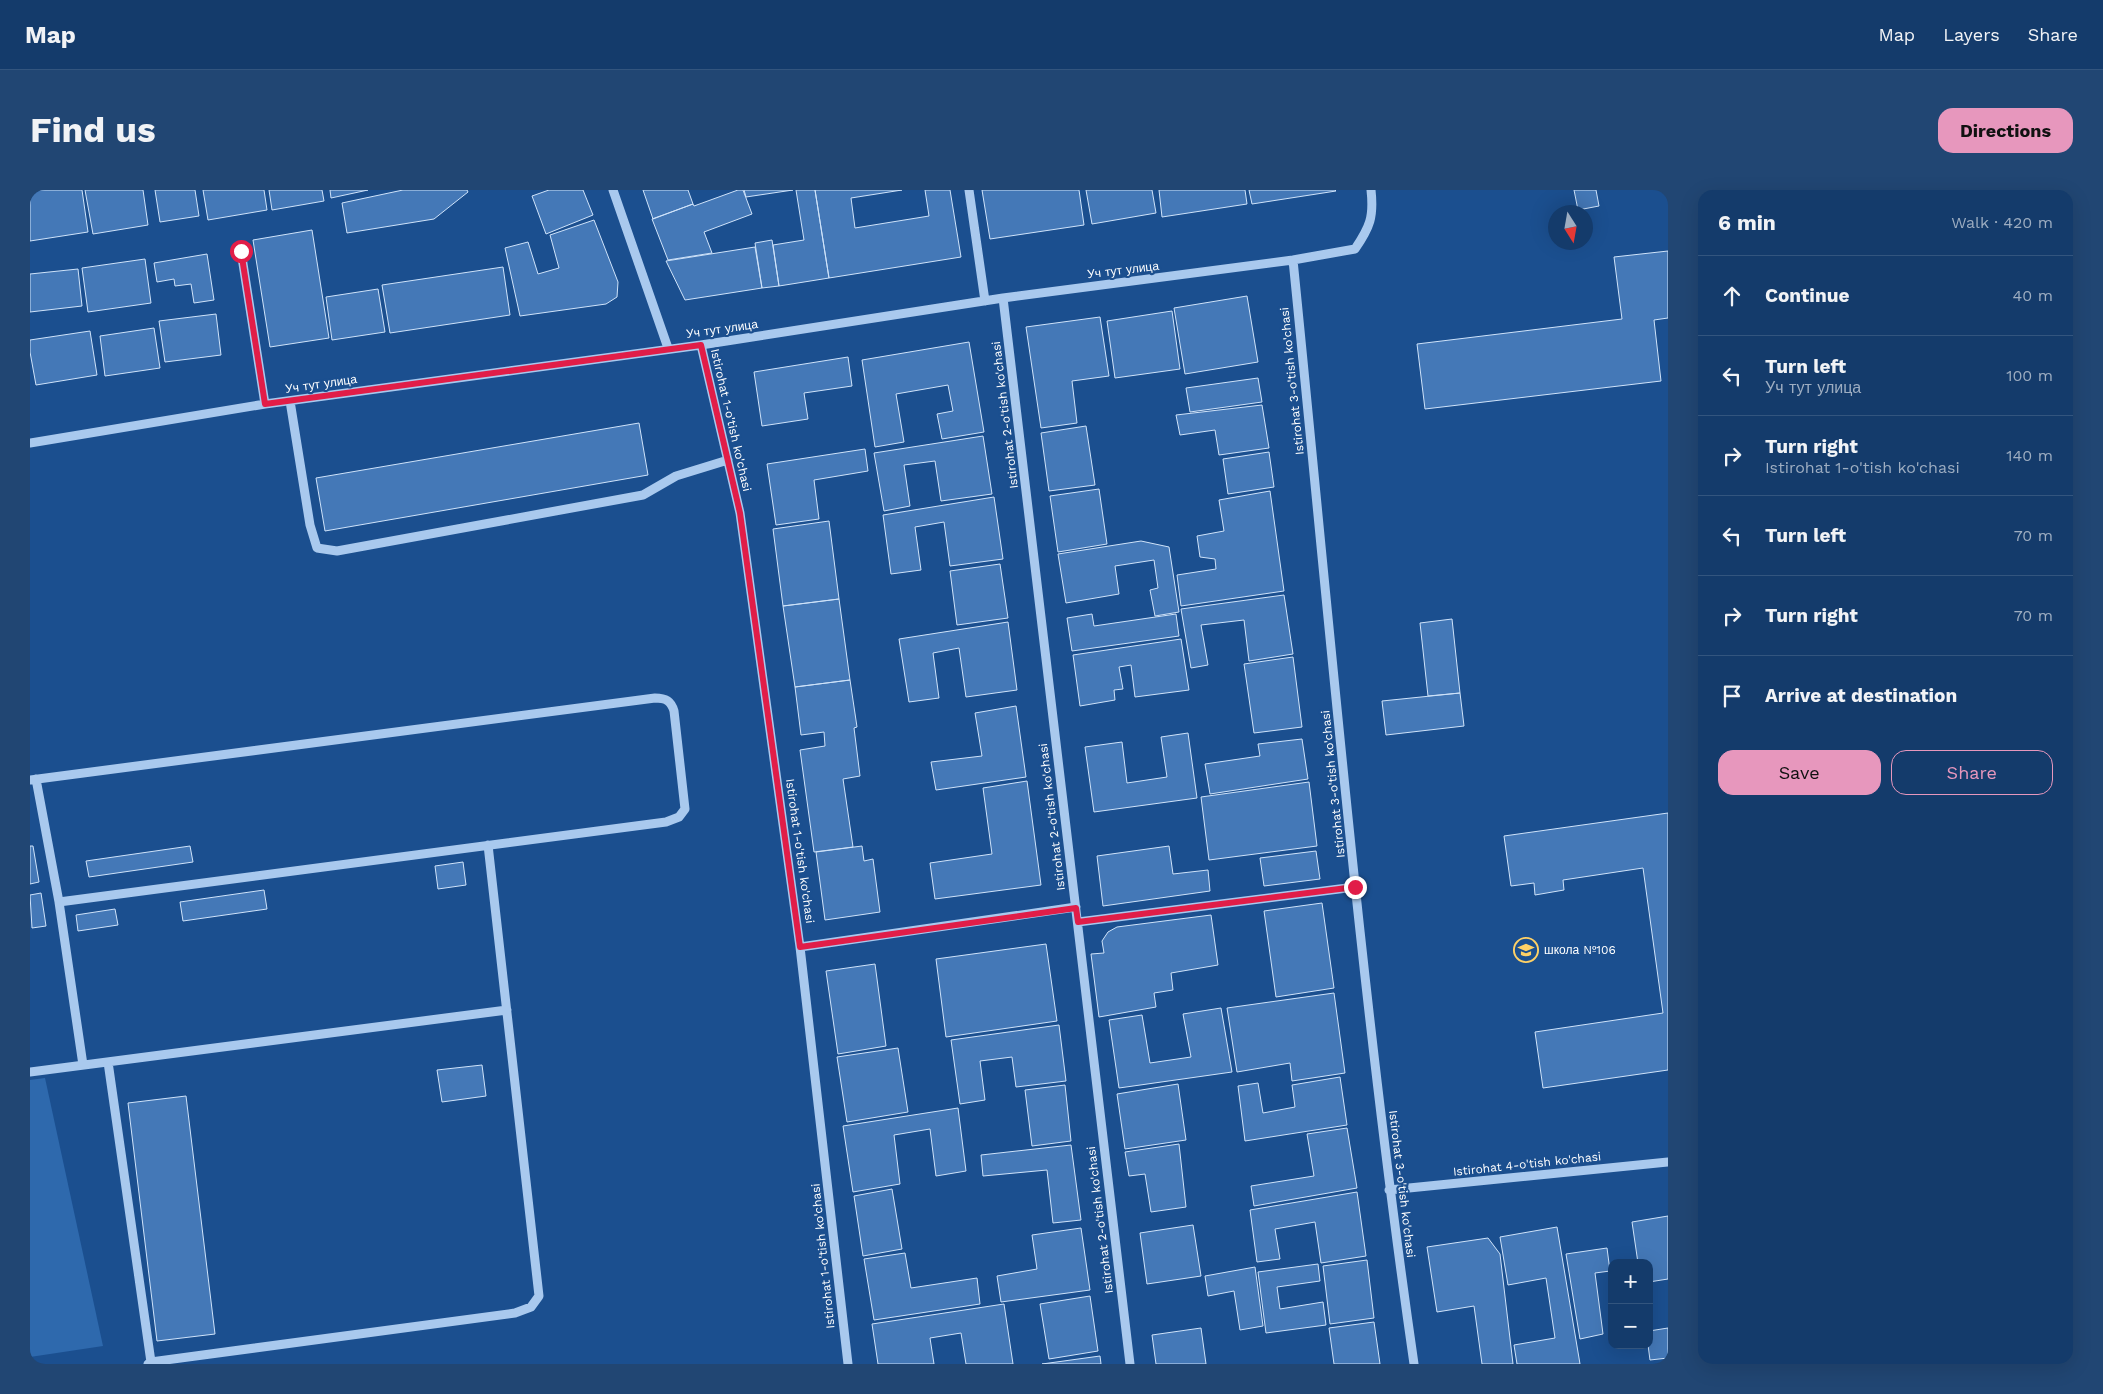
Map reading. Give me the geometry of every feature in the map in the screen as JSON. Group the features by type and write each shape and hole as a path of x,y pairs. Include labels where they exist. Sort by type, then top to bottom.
{"street":[{"path":"613,190 668,348"},
{"path":"969,190 985,301"},
{"name":"Уч тут улица","path":"30,442 265,404 701,345 1004,298 1293,260 1355,249 1368,229 1372,205 1370,190"},
{"path":"241,251 265,404"},
{"name":"Istirohat 3-o'tish ko'chasi","path":"1293,260 1355,887 1389,1190 1414,1364"},
{"name":"Istirohat 2-o'tish ko'chasi","path":"1004,298 1130,1364"},
{"name":"Istirohat 1-o'tish ko'chasi","path":"701,345 740,513 800,947 848,1364"},
{"path":"290,401 312,532 317,548 330,550 643,495 676,476 728,460"},
{"path":"58,902 666,822 679,817 685,809 674,711 671,703 664,698 655,698 33,780 58,902 83,1065"},
{"path":"108,1062 149,1363 515,1312 531,1307 539,1296 539,1281 488,845"},
{"path":"1078,922 1355,887"},
{"path":"800,947 1076,908"},
{"path":"30,1072 507,1010"},
{"name":"Istirohat 4-o'tish ko'chasi","path":"1389,1190 1668,1162"}],"shaded area":[{"path":"45,1078 103,1346 30,1357 30,1080"}],"building":[{"path":"30,190 82,190 88,232 30,241"},
{"path":"85,190 143,190 148,225 93,234"},
{"path":"155,190 195,190 199,216 160,222"},
{"path":"203,190 264,190 267,210 208,220"},
{"path":"269,190 322,190 324,201 272,210"},
{"path":"330,190 368,190 331,198"},
{"path":"403,190 467,190 468,192 434,219 347,233 342,203"},
{"path":"549,190 583,190 593,215 546,234 532,196"},
{"path":"643,190 688,190 693,204 653,219"},
{"path":"738,190 743,190 752,214 704,232 712,253 668,260 652,219"},
{"path":"744,190 793,190 746,197"},
{"path":"796,190 815,190 829,278 779,286 773,245 804,240"},
{"path":"815,190 902,190 851,198 855,228 929,216 925,190 950,190 961,257 829,278"},
{"path":"982,190 1079,190 1084,225 990,239"},
{"path":"1086,190 1152,190 1156,213 1092,224"},
{"path":"1159,190 1245,190 1247,204 1162,217"},
{"path":"1249,190 1335,190 1336,191 1252,204"},
{"path":"1574,190 1596,190 1599,206 1577,205"},
{"path":"594,220 618,282 617,297 606,304 520,316 505,248 528,242 538,274 559,268 550,235"},
{"path":"312,230 329,338 270,347 253,240"},
{"path":"772,240 779,286 762,288 755,243"},
{"path":"755,247 762,288 685,300 666,261"},
{"path":"1668,251 1668,318 1654,320 1661,381 1425,409 1417,344 1622,319 1614,257"},
{"path":"207,254 214,300 194,303 191,284 175,286 174,279 157,282 154,263"},
{"path":"145,259 151,303 88,312 82,268"},
{"path":"503,267 510,315 390,333 382,285"},
{"path":"78,269 82,306 30,312 30,274"},
{"path":"378,289 385,332 332,340 326,297"},
{"path":"1247,296 1258,362 1185,374 1174,308"},
{"path":"1172,311 1180,369 1115,378 1107,321"},
{"path":"216,314 221,355 165,362 159,321"},
{"path":"1100,317 1109,376 1072,381 1077,423 1041,428 1026,327"},
{"path":"154,328 160,368 105,376 100,336"},
{"path":"90,331 97,375 36,385 30,352 30,340"},
{"path":"969,342 984,432 942,439 937,414 953,411 948,385 896,394 904,442 875,447 862,360"},
{"path":"848,357 852,386 804,393 808,419 762,426 754,372"},
{"path":"1258,378 1262,402 1190,412 1186,388"},
{"path":"1262,405 1269,448 1219,455 1215,430 1180,435 1176,415"},
{"path":"639,423 648,475 325,531 316,478"},
{"path":"1086,426 1095,485 1049,491 1041,433"},
{"path":"983,436 992,494 941,501 935,461 904,465 910,506 884,511 874,453"},
{"path":"865,449 868,471 814,480 819,519 776,525 767,464"},
{"path":"1269,452 1274,487 1228,494 1223,459"},
{"path":"1099,489 1107,544 1058,552 1050,496"},
{"path":"1270,491 1284,591 1181,606 1177,575 1216,569 1215,559 1200,557 1197,536 1224,531 1219,500"},
{"path":"994,497 1003,559 950,566 944,522 915,527 921,570 891,574 883,515"},
{"path":"829,521 839,599 783,606 773,529"},
{"path":"1141,541 1169,547 1179,612 1155,616 1150,590 1158,588 1154,560 1115,566 1119,594 1066,603 1058,554"},
{"path":"1000,564 1008,618 957,625 950,571"},
{"path":"1284,595 1293,654 1249,661 1244,620 1201,625 1208,665 1191,668 1181,609"},
{"path":"839,599 850,680 795,687 783,606"},
{"path":"1092,614 1094,626 1176,614 1179,636 1072,651 1067,618"},
{"path":"1452,619 1460,693 1428,696 1420,623"},
{"path":"1008,622 1017,690 966,697 959,648 933,653 939,698 909,702 899,639"},
{"path":"1181,639 1189,690 1135,697 1131,665 1119,667 1123,689 1114,690 1115,700 1080,706 1073,655"},
{"path":"1293,657 1302,727 1254,733 1244,664"},
{"path":"850,680 857,727 854,728 860,776 843,779 853,847 814,852 800,750 825,746 824,732 801,735 795,687"},
{"path":"1460,693 1464,726 1386,735 1382,701"},
{"path":"1016,706 1026,777 936,790 931,762 982,756 975,713"},
{"path":"1188,733 1197,798 1094,812 1085,747 1122,742 1127,783 1167,777 1161,737"},
{"path":"1302,739 1308,779 1210,794 1205,764 1260,756 1258,744"},
{"path":"1027,781 1041,885 935,899 930,863 992,854 983,788"},
{"path":"1309,782 1317,846 1209,860 1201,797"},
{"path":"1668,813 1668,1070 1543,1088 1535,1032 1663,1013 1643,868 1563,880 1564,890 1535,895 1534,883 1511,886 1504,836"},
{"path":"30,846 33,846 39,882 30,884"},
{"path":"190,846 193,862 89,877 86,861"},
{"path":"862,846 864,861 873,859 880,912 825,920 816,852"},
{"path":"1169,846 1173,874 1208,870 1210,891 1103,906 1097,856"},
{"path":"1316,851 1320,879 1264,886 1260,858"},
{"path":"463,862 466,885 438,889 435,866"},
{"path":"264,890 267,909 183,921 180,902"},
{"path":"41,893 46,926 32,928 30,895"},
{"path":"1322,903 1334,988 1276,997 1264,911"},
{"path":"115,909 118,925 78,931 76,915"},
{"path":"1211,915 1218,965 1171,973 1173,990 1154,993 1156,1007 1099,1017 1091,954 1104,953 1102,941 1108,932 1117,927"},
{"path":"1046,944 1057,1021 946,1037 936,959"},
{"path":"875,964 886,1046 838,1054 826,971"},
{"path":"1334,993 1345,1073 1292,1081 1290,1063 1237,1072 1227,1008"},
{"path":"1221,1008 1232,1072 1119,1088 1109,1020 1142,1015 1150,1063 1191,1057 1183,1014"},
{"path":"1059,1025 1066,1081 1016,1087 1012,1057 980,1061 985,1100 960,1104 951,1040"},
{"path":"898,1048 908,1112 847,1122 837,1057"},
{"path":"482,1065 486,1096 442,1102 437,1070"},
{"path":"1340,1077 1347,1125 1245,1141 1238,1086 1258,1083 1263,1113 1295,1107 1292,1085"},
{"path":"1178,1084 1186,1140 1125,1149 1117,1094"},
{"path":"1065,1085 1071,1141 1032,1146 1025,1090"},
{"path":"186,1096 215,1334 157,1341 128,1103"},
{"path":"958,1108 966,1171 936,1176 930,1129 894,1135 900,1184 853,1192 843,1126"},
{"path":"1347,1128 1357,1188 1254,1206 1251,1186 1314,1176 1307,1134"},
{"path":"1179,1144 1186,1207 1151,1212 1145,1174 1129,1176 1125,1152"},
{"path":"1071,1145 1081,1220 1053,1223 1047,1170 983,1176 981,1155"},
{"path":"892,1189 902,1249 863,1256 854,1196"},
{"path":"1357,1192 1366,1256 1321,1263 1315,1222 1275,1229 1280,1259 1257,1262 1250,1210"},
{"path":"1668,1216 1668,1279 1653,1281 1653,1259 1637,1259 1632,1222"},
{"path":"1193,1225 1201,1276 1147,1284 1140,1233"},
{"path":"1557,1227 1580,1364 1517,1364 1514,1345 1555,1338 1546,1278 1508,1285 1500,1237"},
{"path":"1081,1228 1090,1290 1001,1302 997,1276 1037,1269 1032,1235"},
{"path":"1488,1238 1500,1254 1513,1364 1482,1364 1474,1306 1437,1312 1427,1247"},
{"path":"1607,1248 1608,1271 1595,1273 1603,1334 1580,1339 1566,1254"},
{"path":"905,1253 911,1288 977,1278 980,1304 874,1320 864,1259"},
{"path":"1367,1260 1374,1318 1330,1324 1323,1266"},
{"path":"1318,1264 1320,1281 1277,1287 1280,1309 1323,1302 1326,1325 1266,1333 1258,1272"},
{"path":"1255,1267 1263,1326 1240,1330 1234,1291 1208,1296 1205,1276"},
{"path":"1090,1296 1098,1351 1049,1359 1040,1304"},
{"path":"1004,1304 1013,1364 966,1364 961,1333 930,1338 934,1364 878,1364 872,1324"},
{"path":"1374,1322 1380,1364 1334,1364 1329,1328"},
{"path":"1201,1328 1206,1364 1156,1364 1152,1335"},
{"path":"1668,1328 1668,1358 1650,1360 1649,1349 1653,1349 1653,1330"},
{"path":"1100,1356 1101,1364 1042,1364"}],"place":[{"name":"школа №106","path":"1526,950"}],"route":[{"path":"241,251 265,404 701,345 740,513 800,947 1076,908 1078,922 1355,887"}]}
